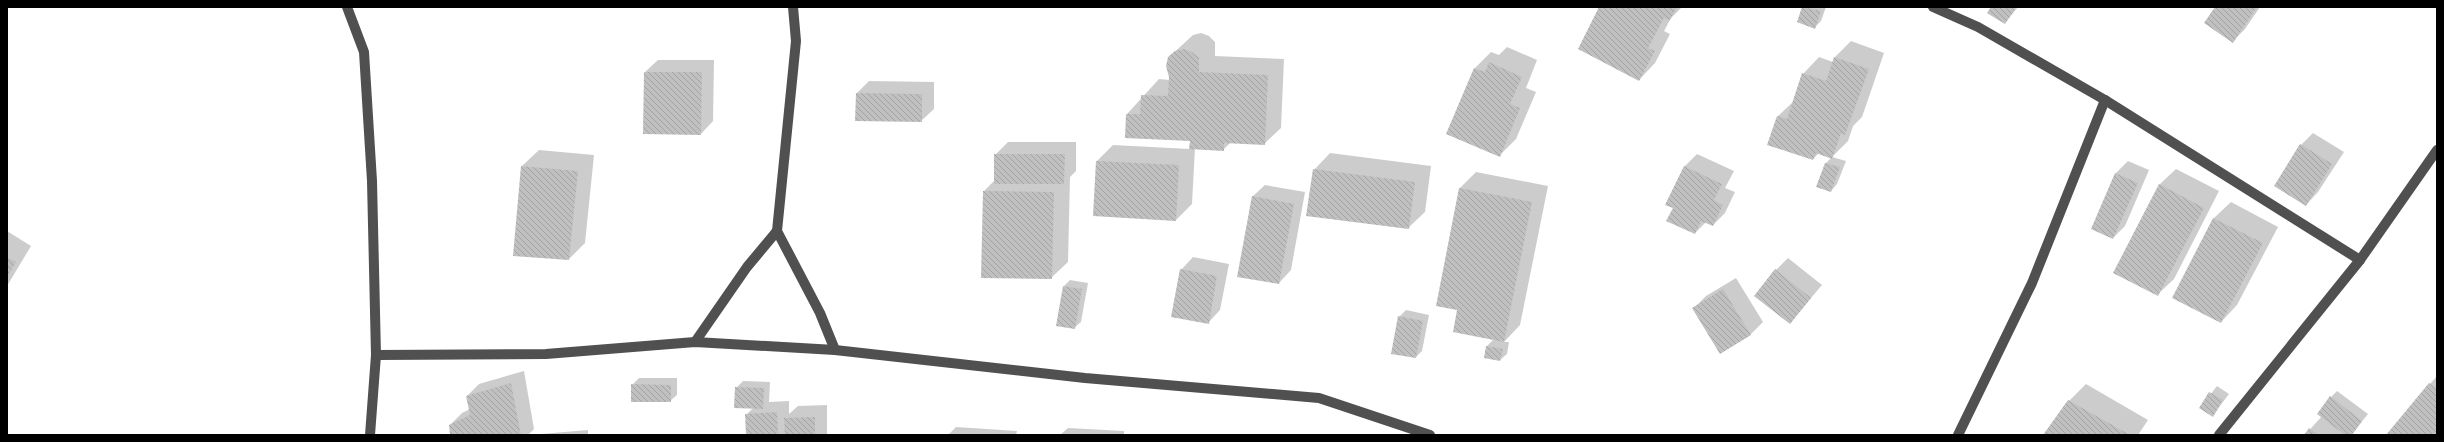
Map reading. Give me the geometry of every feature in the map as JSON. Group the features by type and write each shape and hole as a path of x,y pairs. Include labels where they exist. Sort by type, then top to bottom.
{"street":[{"path":"347,7 364,52 372,181 376,355 370,435"},
{"path":"793,7 796,41 777,231 820,313 835,350"},
{"path":"1933,7 1978,27 2105,100 2360,260"},
{"path":"1958,435 2032,283 2105,100"},
{"path":"2219,435 2360,260 2437,150"},
{"path":"695,342 747,267 777,231"},
{"path":"376,355 546,354 695,342 835,350 1086,378 1319,398 1430,435"}],"building":[{"path":"1599,7 1677,7 1670,20 1664,18 1648,48 1655,51 1639,81 1578,49"},
{"path":"1802,7 1821,11 1815,29 1797,22"},
{"path":"1991,7 2012,7 2015,9 2005,24 1987,13"},
{"path":"2215,7 2257,7 2233,43 2204,23"},
{"path":"1184,49 1192,52 1199,58 1199,72 1268,75 1265,145 1224,143 1224,151 1189,149 1190,141 1125,138 1126,114 1140,114 1141,95 1168,96 1169,77 1166,66 1168,57 1175,51"},
{"path":"1834,57 1869,69 1845,135 1841,133 1832,159 1816,153 1813,160 1767,145 1777,116 1787,119 1802,73 1826,81"},
{"path":"1489,62 1522,77 1510,104 1520,108 1500,157 1446,134 1474,68 1485,72"},
{"path":"644,72 702,72 701,135 643,134"},
{"path":"856,93 922,94 922,122 855,121"},
{"path":"2300,144 2332,164 2306,206 2274,186"},
{"path":"994,154 1065,154 1064,184 994,184"},
{"path":"1096,161 1179,165 1176,221 1093,216"},
{"path":"1825,163 1840,167 1831,192 1816,187"},
{"path":"521,166 578,171 569,260 513,256"},
{"path":"1684,166 1722,184 1714,200 1723,205 1713,226 1701,221 1695,234 1666,221 1673,208 1665,205"},
{"path":"1313,169 1415,182 1409,229 1306,216"},
{"path":"2115,173 2138,183 2113,239 2091,229"},
{"path":"2159,184 2204,208 2158,296 2113,273"},
{"path":"1459,188 1532,202 1504,342 1453,332 1457,310 1436,306"},
{"path":"983,191 1054,192 1052,279 981,278"},
{"path":"1252,196 1294,204 1279,284 1237,277"},
{"path":"2213,218 2263,243 2221,323 2172,298"},
{"path":"7,257 16,262 7,277"},
{"path":"1180,269 1217,276 1209,324 1171,317"},
{"path":"1775,269 1811,298 1790,324 1754,296"},
{"path":"1063,286 1082,289 1075,329 1056,326"},
{"path":"1723,289 1751,335 1720,354 1692,308"},
{"path":"1398,316 1423,321 1416,358 1391,354"},
{"path":"1486,346 1503,349 1500,361 1484,358"},
{"path":"511,383 521,435 450,435 449,425 470,415 466,396"},
{"path":"2429,383 2437,389 2437,435 2386,435"},
{"path":"631,384 671,385 671,402 631,402"},
{"path":"735,387 764,388 763,409 734,408"},
{"path":"2209,392 2223,400 2213,417 2199,408"},
{"path":"2330,396 2362,421 2352,435 2345,435 2317,414"},
{"path":"2068,400 2130,435 2043,435"},
{"path":"777,412 778,435 746,435 745,414"},
{"path":"815,417 815,435 785,435 784,418"},
{"path":"2309,428 2318,435 2304,435"}]}
